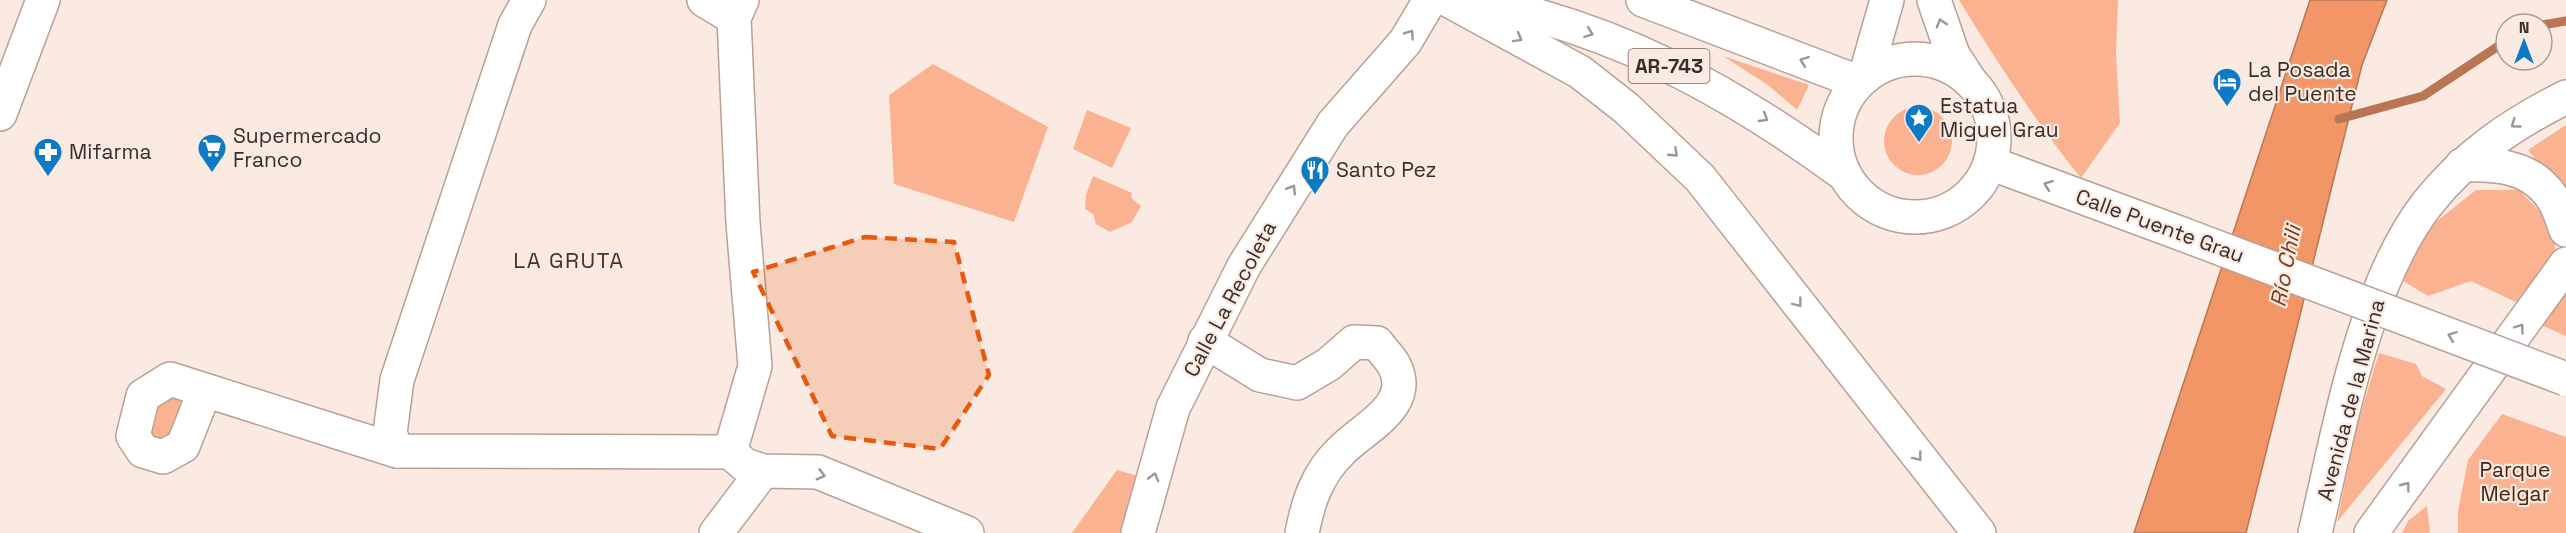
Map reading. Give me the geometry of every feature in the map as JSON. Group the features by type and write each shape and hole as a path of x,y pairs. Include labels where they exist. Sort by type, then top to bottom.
{"main road":[{"path":"0,114 43,0"},
{"path":"398,452 390,434 398,380 515,25 529,0"},
{"path":"704,0 738,9 743,223 755,366 730,452"},
{"name":"Calle La Recoleta","path":"1138,533 1173,408 1244,266 1333,124 1405,42 1430,0"},
{"path":"1448,0 1580,72 1626,108 1700,178 1979,533"},
{"name":"AR-743","path":"1473,0 1508,7 1581,29 1651,57 1719,91 1784,130 1845,175 1869,203 1885,211 1921,217 1956,205 1970,194 1982,180 1990,163 1994,138 1990,113 1985,101 1970,81 1942,64 1926,60 1894,62 1862,79 1845,100 1837,120 1836,148 1845,175"},
{"name":"AR-743","path":"1643,0 1862,79"},
{"path":"1862,79 1887,0"},
{"path":"1934,0 1953,55 1970,81"},
{"name":"Avenida de la Marina","path":"2315,533 2343,411 2362,345 2391,262 2427,205 2462,165 2520,120 2566,97"},
{"name":"Calle Puente Grau","path":"1990,163 2566,379"},
{"path":"2462,165 2497,164 2529,175 2553,199 2566,230"},
{"path":"2371,533 2566,264 2566,251"},
{"path":"1205,341 1260,375 1297,383 1329,364 1354,342 1377,343 1394,365 1400,384 1393,406 1340,451 1325,470 1309,498 1302,533"},
{"path":"205,390 398,452 730,452 745,465 763,471 818,472 967,533"},
{"path":"716,533 763,471"}],"highlighted area":[{"path":"865,237 954,242 989,375 940,449 832,436 753,272"}],"green space":[{"path":"1959,0 2118,0 2116,53 2120,123 2081,178 2017,91"},
{"path":"1723,56 1809,85 1797,110 1768,85"},
{"path":"933,64 1048,127 1014,222 894,184 889,95"},
{"path":"1918,107 1931,110 1942,117 1949,128 1952,141 1949,154 1942,165 1931,172 1918,175 1905,172 1894,165 1887,154 1884,141 1887,128 1894,117 1905,110"},
{"path":"1087,110 1131,128 1112,168 1073,149"},
{"path":"2566,125 2566,196 2528,150"},
{"path":"1093,176 1132,193 1131,198 1141,206 1132,222 1110,232 1096,224 1093,214 1085,209 1086,195"},
{"path":"2476,190 2519,190 2555,227 2555,256 2516,302 2471,281 2428,296 2400,279 2427,229"},
{"path":"2566,287 2566,336 2541,325"},
{"path":"2379,353 2416,364 2422,376 2446,389 2337,522 2356,429"},
{"path":"173,394 183,404 170,437 160,441 153,438 149,432 159,399"},
{"name":"Parque Melgar","path":"2502,414 2566,437 2566,533 2458,533 2458,511 2468,460"},
{"path":"1117,470 1141,477 1124,533 1072,533"},
{"path":"2427,506 2430,533 2402,533 2408,521"}],"water":[{"name":"Río Chili","path":"2310,0 2387,0 2362,65 2246,533 2134,533"}],"waterway":[{"path":"2554,23 2566,21"},
{"path":"2339,119 2423,96 2494,49"}],"place":[{"name":"La Posada del Puente","path":"2227,108"},
{"name":"Estatua Miguel Grau","path":"1919,144"},
{"name":"Supermercado Franco","path":"212,174"},
{"name":"Mifarma","path":"48,178"},
{"name":"Santo Pez","path":"1315,196"}],"district":[{"name":"LA GRUTA","path":"569,260"}]}
